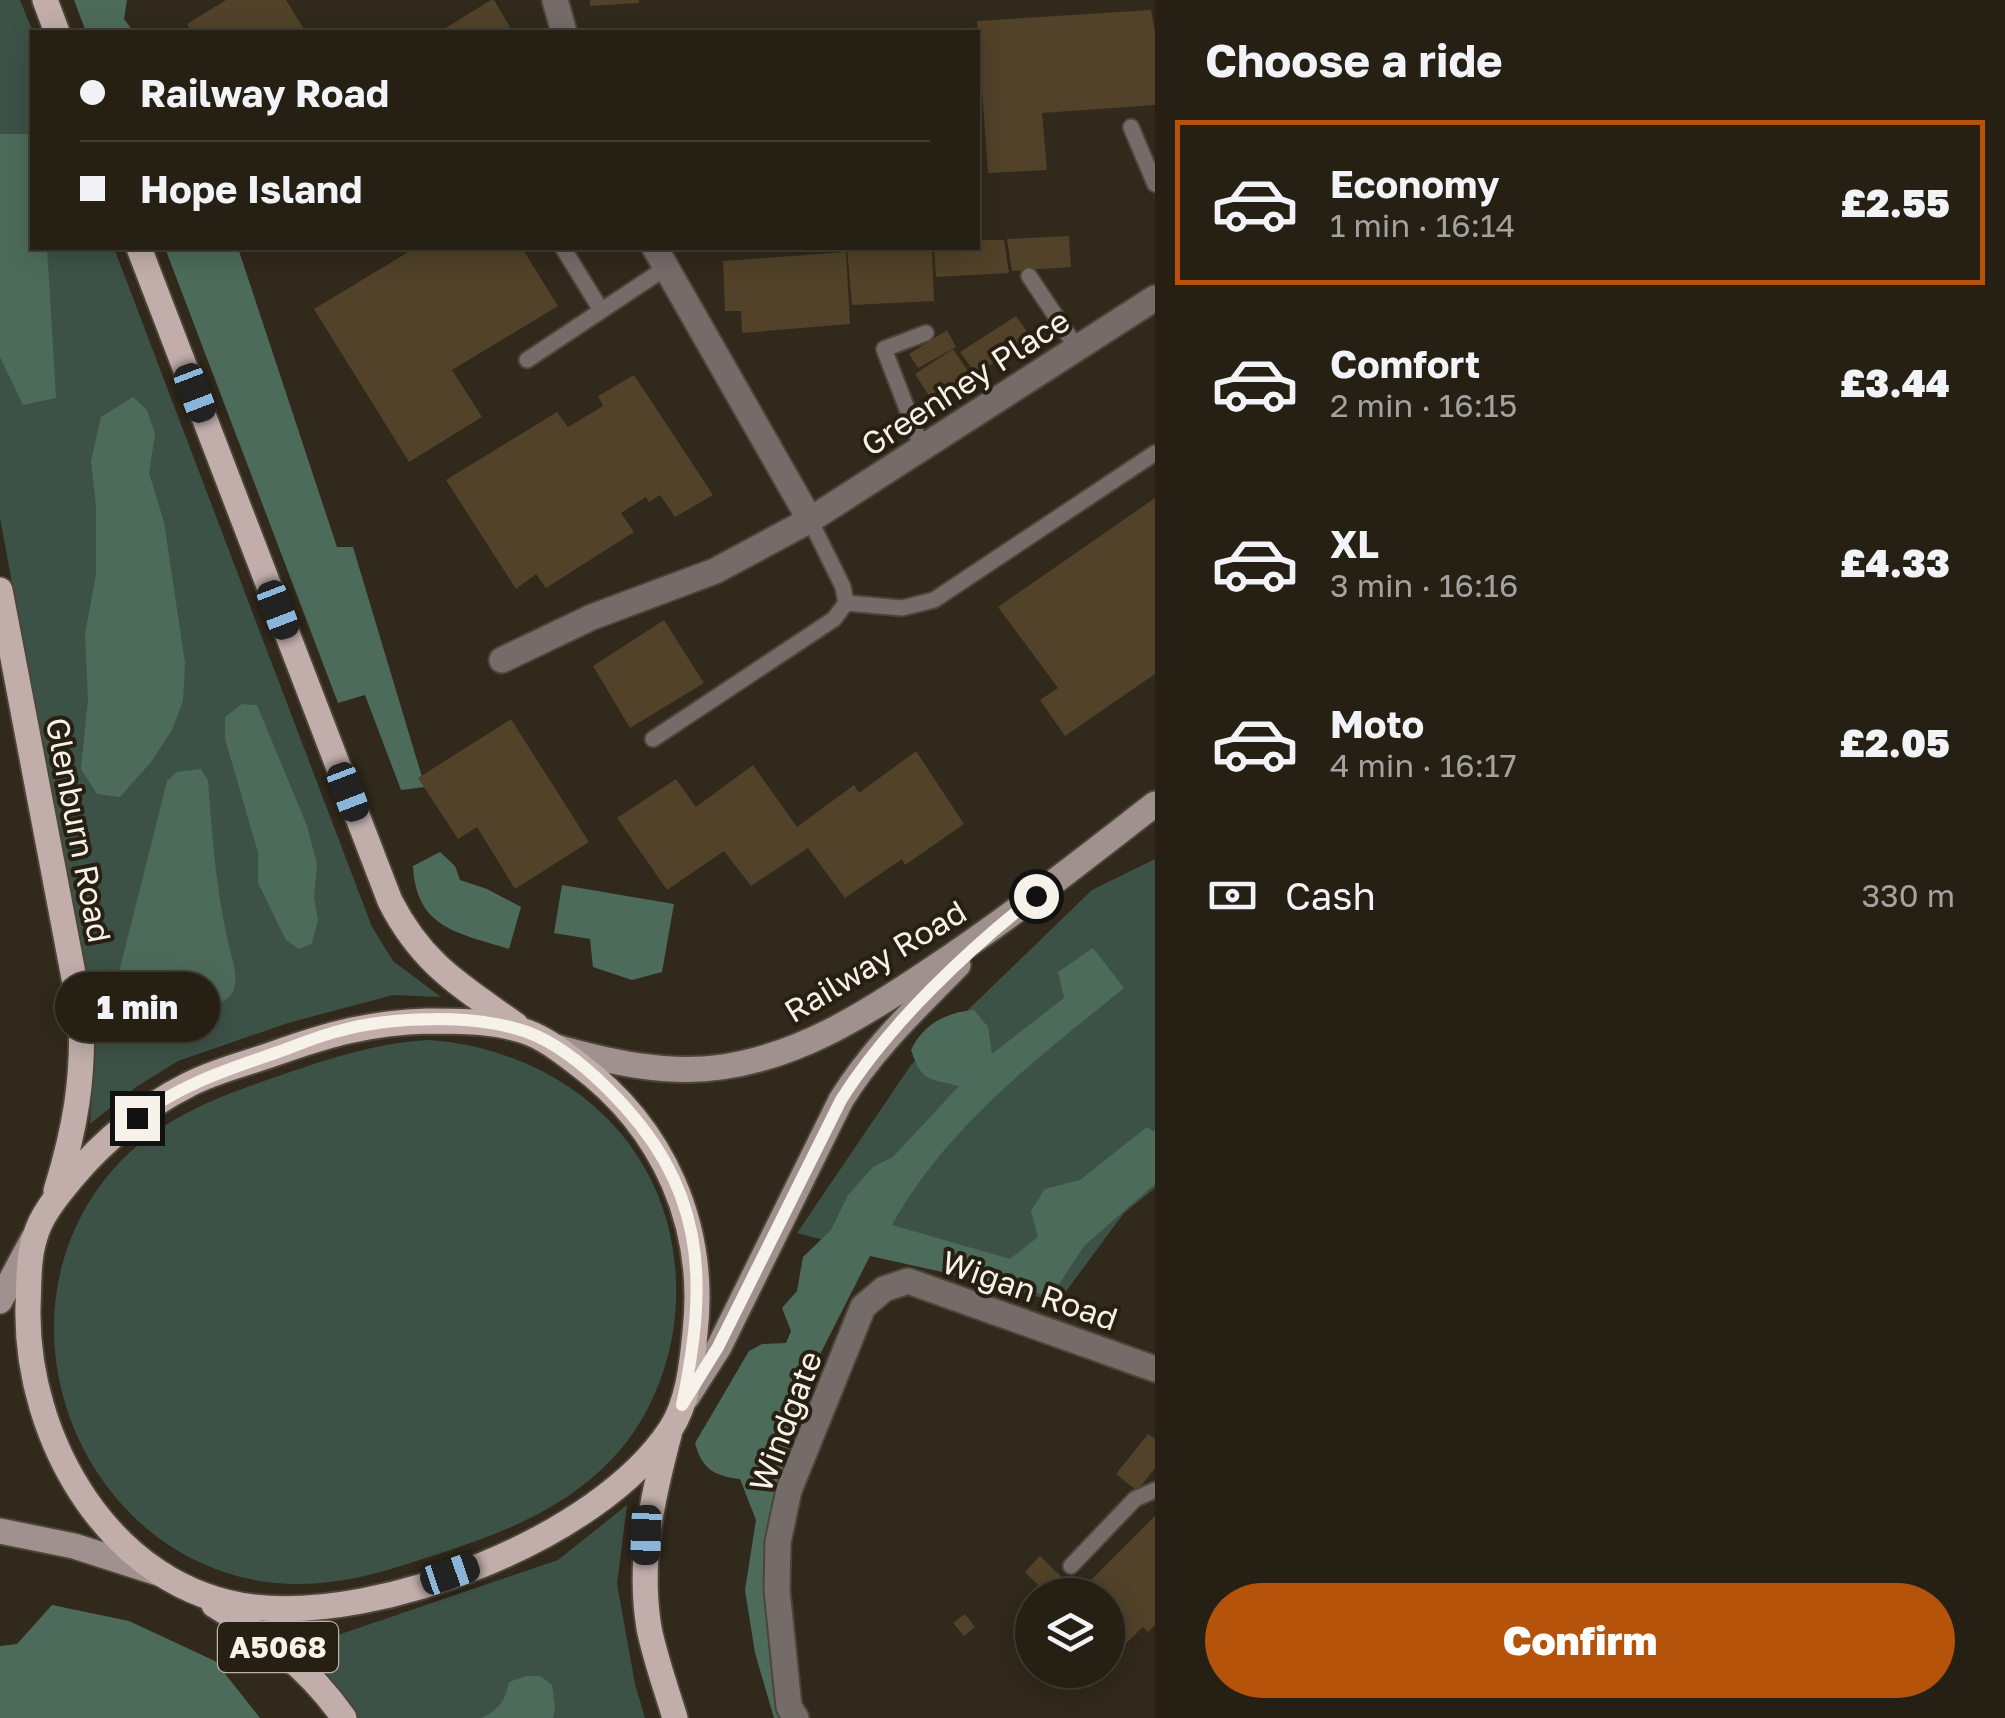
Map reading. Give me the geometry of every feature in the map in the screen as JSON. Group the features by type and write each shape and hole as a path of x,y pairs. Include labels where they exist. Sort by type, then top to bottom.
{"main road":[{"path":"45,0 56,30"},
{"name":"A5068","path":"141,250 390,901 407,934 427,958 526,1032 555,1046 595,1076 633,1114 659,1151 680,1195 694,1242 699,1297 682,1405 670,1430 646,1535 645,1582 650,1629 675,1718"},
{"name":"Glenburn Road","path":"0,590 81,1014 84,1060 75,1129 54,1200"},
{"name":"Railway Road","path":"555,1046 596,1058 685,1070 772,1057 872,1009 993,929 1155,804"},
{"name":"Railway Road","path":"682,1405 718,1347 859,1071 881,1043 993,929"},
{"name":"A5068","path":"344,1718 303,1666 264,1636 158,1574 112,1530 80,1492 57,1451 40,1407 28,1318 35,1236 54,1200 82,1166 155,1103 192,1082 340,1030 384,1022 474,1022 526,1032"},
{"path":"0,1301 35,1236"},
{"name":"A5068","path":"196,1594 250,1606 300,1610 346,1605 400,1592 543,1538 628,1477 670,1430"},
{"path":"0,1531 74,1546 158,1574"}],"street":[{"path":"555,0 563,30"},
{"path":"661,257 810,520"},
{"name":"Greenhey Place","path":"502,660 592,617 715,571 810,520 1077,348 1152,305"},
{"name":"Wigan Road","path":"884,1289 908,1281 1155,1369"},
{"name":"Windgate","path":"792,1712 776,1590 778,1542 788,1490 863,1307 884,1289"}],"lane":[{"path":"1131,128 1155,184"},
{"path":"564,250 601,310"},
{"path":"527,360 601,310 661,257"},
{"path":"1028,276 1077,348"},
{"path":"922,448 884,349 926,333"},
{"path":"846,602 902,608 934,600 1155,453"},
{"path":"653,739 834,618 846,602 843,587 810,520"},
{"path":"1071,1566 1134,1499 1155,1490"}],"green space":[{"path":"0,0 20,0 32,30 30,250 115,250 372,927 393,961 441,997 393,995 288,1023 178,1061 136,1087 90,1124 92,1014 0,518"},
{"path":"74,0 127,0 124,19 132,30 85,30"},
{"path":"0,134 30,134 30,250 47,250 56,398 23,405 0,357"},
{"path":"166,250 239,250 337,547 353,547 425,787 401,790 365,695 338,703"},
{"path":"133,397 147,410 155,434 149,473 164,522 185,663 183,701 172,730 151,762 120,797 97,794 81,769 88,700 85,634 96,575 96,506 91,461 101,417"},
{"path":"242,704 257,705 307,826 317,864 314,898 318,920 312,943 299,949 286,940 258,883 258,852 225,739 225,717"},
{"path":"201,769 208,781 217,882 234,968 234,989 225,1000 199,1011 150,1021 129,1019 114,992 167,781 177,772"},
{"path":"440,852 455,866 460,880 521,907 509,949 443,925 422,903 413,866"},
{"path":"1155,859 1155,1188 1124,1213 1058,1302 797,1233 911,1065 1092,890"},
{"path":"562,885 674,904 662,972 632,980 593,967 590,939 554,933"},
{"path":"1093,948 1124,988 1027,1068 967,1125 914,1189 892,1225 1010,1259 1038,1237 1031,1211 1045,1189 1080,1180 1147,1127 1155,1132 1155,1184 1084,1246 1054,1292 1046,1295 870,1256 808,1378 782,1473 771,1543 791,1718 774,1718 755,1653 745,1590 756,1520 740,1479 710,1470 695,1443 749,1351 762,1344 786,1343 791,1331 782,1308 797,1291 803,1257 831,1230 848,1195 873,1167 893,1157 959,1086 923,1074 911,1050 922,1033 954,1013 974,1010 988,1027 992,1054 1064,998 1058,972"},
{"path":"430,1040 484,1049 533,1067 577,1092 614,1125 643,1165 664,1210 675,1261 673,1333 652,1400 625,1444 586,1483 540,1513 490,1536 396,1568 333,1582 267,1582 207,1565 154,1535 112,1493 80,1442 60,1386 54,1326 62,1265 86,1207 127,1155 177,1118 205,1104 346,1054"},
{"path":"627,1505 617,1584 645,1718 356,1718 276,1637 338,1635 558,1560"},
{"path":"52,1605 129,1621 215,1661 260,1718 0,1718 0,1646 17,1644"},
{"path":"540,1676 552,1685 553,1718 481,1718 500,1704 509,1682"}],"building":[{"path":"226,0 286,0 305,30 191,30 187,24"},
{"path":"494,0 512,30 442,30"},
{"path":"590,0 639,0 639,3 590,6"},
{"path":"1151,10 1155,32 1155,105 1042,113 1047,170 988,173 977,21"},
{"path":"1069,236 1071,267 1012,271 1007,239"},
{"path":"980,240 1004,240 1009,273 936,277 934,250 980,250"},
{"path":"412,250 523,250 558,306 452,370 482,417 409,462 314,309"},
{"path":"847,250 932,250 934,301 852,305"},
{"path":"846,252 850,324 742,333 741,311 725,311 723,261"},
{"path":"1016,316 1032,339 976,374 960,352"},
{"path":"947,330 956,347 918,368 909,354"},
{"path":"953,349 971,376 932,400 915,374"},
{"path":"634,375 713,495 675,517 660,495 649,502 646,497 621,513 634,532 546,588 536,574 516,589 446,480 557,412 568,427 603,406 598,396"},
{"path":"1155,498 1155,674 1065,736 1040,700 1058,688 998,607"},
{"path":"664,620 704,683 630,728 593,666"},
{"path":"511,719 589,842 515,889 477,827 458,839 418,778"},
{"path":"916,751 964,824 905,865 902,859 845,898 808,848 751,886 724,851 667,890 617,818 676,779 696,807 753,765 797,827 854,785 859,793"},
{"path":"1148,1434 1155,1439 1155,1468 1137,1491 1116,1474"},
{"path":"1155,1516 1155,1625 1148,1632 1143,1627 1125,1644 1125,1578 1093,1578"},
{"path":"1040,1556 1063,1578 1031,1578 1025,1572"},
{"path":"965,1614 975,1627 964,1636 953,1623"}],"route":[{"path":"137,1118 192,1082 340,1030 384,1022 474,1022 526,1032 555,1046 595,1076 633,1114 659,1151 680,1195 694,1242 699,1297 682,1405 718,1347 859,1071 881,1043 993,929 1036,896"}]}
